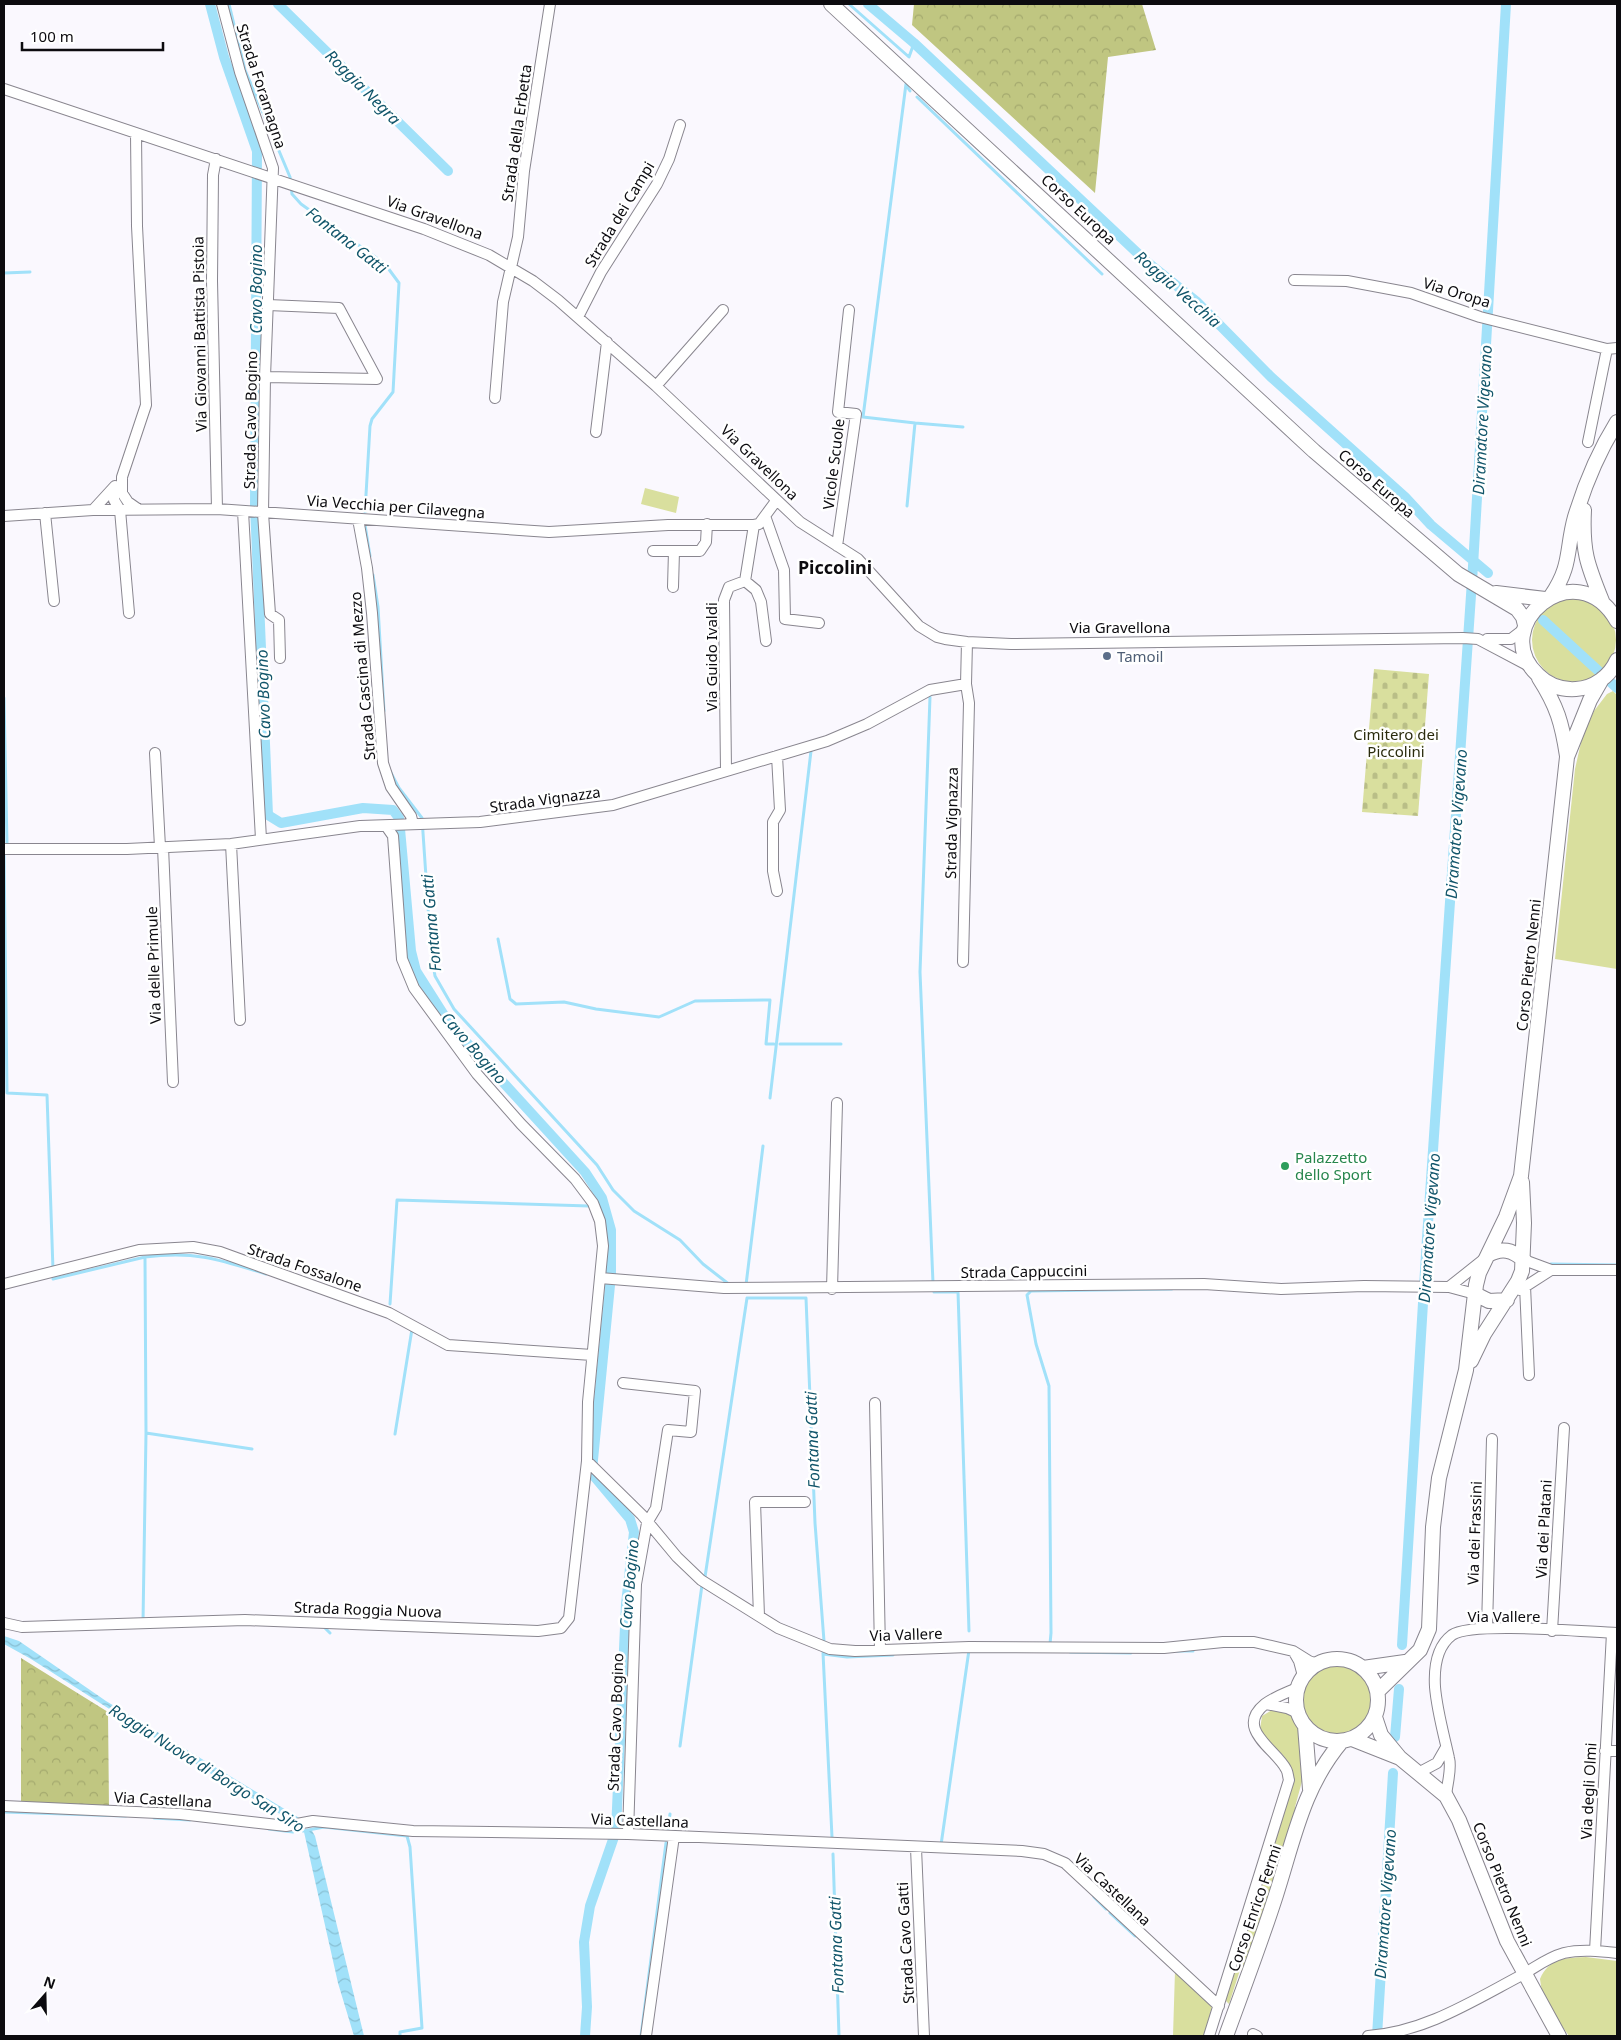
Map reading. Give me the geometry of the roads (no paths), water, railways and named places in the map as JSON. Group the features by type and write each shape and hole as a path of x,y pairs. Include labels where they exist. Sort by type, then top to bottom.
{"main road":[{"name":"Corso Europa","path":"831,4 1314,450 1458,574 1517,609 1523,617 1525,627"},
{"path":"1525,627 1530,615 1548,598 1562,580 1567,567 1575,516 1603,445 1617,422"},
{"path":"1584,495 1582,541 1586,562 1602,601"},
{"path":"1488,592 1522,598 1548,598 1564,592 1577,592 1590,595 1602,601 1616,615"},
{"name":"Corso Pietro Nenni","path":"1525,627 1524,649 1534,671 1551,696 1561,721 1567,757"},
{"path":"1534,671 1545,681 1568,689 1580,689 1611,670"},
{"name":"Corso Pietro Nenni","path":"1466,1370 1484,1334 1518,1281 1524,1260 1521,1176 1567,757 1590,700 1611,670"},
{"name":"Corso Pietro Nenni","path":"1378,1691 1405,1662 1420,1650 1429,1629 1433,1527 1439,1478 1466,1370 1479,1273 1521,1176"},
{"path":"1488,1255 1503,1249 1510,1250 1524,1260"},
{"path":"1475,1294 1489,1301 1507,1300"},
{"path":"1328,1659 1341,1659 1353,1662 1363,1668 1373,1678 1378,1691 1378,1705 1375,1717 1366,1730 1347,1740 1322,1738 1305,1726 1295,1702 1300,1682 1317,1664 1328,1659"},
{"path":"1363,1668 1405,1662"},
{"name":"Corso Pietro Nenni","path":"1375,1717 1381,1735 1400,1758 1420,1772 1446,1796 1459,1820 1507,1941 1523,1974 1559,2036"},
{"name":"Corso Enrico Fermi","path":"1305,1726 1310,1789"},
{"name":"Corso Pietro Nenni","path":"1347,1740 1400,1758"},
{"name":"Corso Enrico Fermi","path":"1226,2036 1276,1896 1310,1789 1327,1759 1347,1740"}],"street":[{"name":"Strada Foramagna","path":"222,4 229,38 273,168 270,177"},
{"name":"Strada della Erbetta","path":"495,398 503,302 518,237 524,171 550,4"},
{"name":"Via Gravellona","path":"4,89 253,171 455,241 510,266 534,281 607,342 656,386 776,502 800,522 858,559 919,626 936,637 967,642 1173,643 1462,638 1478,639 1534,671"},
{"name":"Strada dei Campi","path":"578,317 601,272 657,184 669,159 680,125"},
{"path":"136,134 137,226 146,405 122,478 122,493 128,502 138,510"},
{"name":"Via Giovanni Battista Pistoia","path":"216,159 213,174 212,281 217,509"},
{"name":"Strada Cavo Bogino","path":"270,177 263,512 270,614 279,620 280,658"},
{"name":"Via Oropa","path":"1294,280 1347,281 1411,293 1485,317 1612,349 1588,442"},
{"path":"265,378 377,379 339,308 268,305"},
{"path":"656,386 723,310"},
{"name":"Vicole Scuole","path":"837,546 856,414 838,412 849,310"},
{"path":"596,432 607,342"},
{"path":"93,510 122,478"},
{"path":"114,488 114,500 120,510 129,613"},
{"path":"766,641 761,602 756,590 745,581 754,525 765,516 776,502"},
{"name":"Via Vecchia per Cilavegna","path":"4,516 93,510 217,509 549,532 707,524 754,525"},
{"name":"Strada Cavo Bogino","path":"244,511 260,840"},
{"path":"45,513 54,601"},
{"path":"765,516 784,570 785,619 820,623"},
{"name":"Strada Cascina di Mezzo","path":"358,519 367,568 372,613 383,763 391,787 411,816 407,824 393,836 402,959 414,988 477,1074 521,1124 575,1179 593,1203 600,1221 603,1246 587,1418 588,1462"},
{"path":"653,551 700,551 706,542 707,524"},
{"path":"673,587 674,551"},
{"name":"Via Guido Ivaldi","path":"726,771 724,600 730,588 745,581"},
{"path":"1478,639 1511,639 1525,627"},
{"name":"Strada Vignazza","path":"963,962 969,703 966,684 967,642"},
{"name":"Strada Vignazza","path":"4,849 231,844 360,826 516,819 613,805 835,738 930,690 966,684"},
{"name":"Via delle Primule","path":"155,753 162,847 173,1082"},
{"path":"777,891 773,871 773,822 780,810 778,756"},
{"path":"231,844 240,1020"},
{"path":"832,1289 837,1103"},
{"name":"Strada Fossalone","path":"4,1284 139,1250 193,1247 220,1252 389,1313 448,1345 592,1355"},
{"path":"1449,1288 1488,1255"},
{"path":"1524,1260 1550,1270 1617,1270"},
{"path":"1507,1300 1550,1270"},
{"name":"Strada Cappuccini","path":"600,1278 724,1288 832,1289 1204,1284 1281,1289 1364,1286 1449,1288 1475,1294"},
{"path":"1525,1286 1529,1375"},
{"name":"Strada Cavo Bogino","path":"623,1383 695,1391 691,1432 668,1430 656,1508 647,1523 636,1584 626,1834"},
{"path":"875,1403 880,1650"},
{"name":"Via dei Platani","path":"1552,1631 1564,1428"},
{"name":"Via dei Frassini","path":"1487,1628 1492,1439"},
{"name":"Via Vallere","path":"588,1462 642,1515 647,1523 701,1580 778,1628 830,1649 880,1650 969,1646 1164,1648 1223,1642 1254,1642 1293,1651 1317,1664"},
{"name":"Strada Roggia Nuova","path":"4,1623 22,1627 245,1620 538,1631 561,1628 569,1618 571,1609 588,1462"},
{"path":"759,1616 755,1502 805,1502"},
{"name":"Via Vallere","path":"1446,1796 1450,1759 1445,1748 1435,1688 1435,1669 1442,1646 1450,1636 1461,1630 1487,1628 1615,1633"},
{"name":"Via degli Olmi","path":"1594,1951 1605,1751 1612,1707 1615,1633"},
{"path":"1209,2036 1289,1780 1287,1770 1259,1739 1254,1726 1255,1717 1266,1704 1300,1682 1299,1661 1293,1651"},
{"path":"1266,1704 1287,1708 1298,1713"},
{"path":"1420,1772 1437,1762 1445,1748"},
{"path":"1605,1751 1617,1751"},
{"name":"Via Castellana","path":"4,1806 180,1814 286,1826 313,1821 413,1831 626,1834 916,1848 1022,1851 1044,1854 1066,1863 1219,2006"},
{"path":"646,2036 674,1836"},
{"name":"Strada Cavo Gatti","path":"916,1848 924,2036"},
{"path":"1369,2036 1383,2035 1435,2020 1523,1974 1546,1959 1566,1952 1594,1951 1617,1953"}],"water":[{"name":"Roggia Nuova di Borgo San Siro","path":"4,1636 19,1641 106,1701 301,1819 294,1822 227,1784 31,1659 4,1644"},
{"path":"311,1829 315,1836 364,2036 354,2036 338,1983 304,1832"}],"waterway":[{"name":"Cavo Bogino","path":"210,4 224,57 257,151 255,506 268,815 281,823 363,808 393,810 399,818 411,951 416,971 449,1023 585,1172 602,1198 611,1230 611,1275 592,1470 594,1476 630,1519 634,1532 626,1604 616,1831 590,1906 584,1942 587,2007 585,2036"},
{"name":"Fontana Gatti","path":"229,4 245,70 290,177 292,194 301,204 385,264 399,283 393,392 372,419 370,426 365,512"},
{"name":"Roggia Negra","path":"278,4 448,171"},
{"path":"849,4 909,57 914,43"},
{"name":"Roggia Vecchia","path":"868,4 914,43 1147,262 1197,302 1271,377 1405,497 1431,525 1488,573"},
{"name":"Diramatore Vigevano","path":"1402,1645 1427,1238 1473,566 1506,4"},
{"path":"906,84 863,417 915,423 907,506"},
{"path":"906,85 910,91"},
{"path":"917,97 1102,274"},
{"path":"4,273 30,272"},
{"path":"915,423 963,427"},
{"name":"Fontana Gatti","path":"365,525 370,556"},
{"name":"Fontana Gatti","path":"373,575 378,607 384,711"},
{"name":"Roggia Vecchia","path":"1543,620 1617,688"},
{"path":"930,697 920,972 933,1283"},
{"path":"4,698 7,845"},
{"path":"770,1098 811,751"},
{"name":"Fontana Gatti","path":"390,771 399,788 422,818 431,951 435,976 454,1009 597,1165 613,1190 634,1211 680,1240 703,1264 730,1285"},
{"path":"4,854 7,1093 47,1095 53,1270"},
{"path":"498,939 510,999 516,1004 564,1002 596,1009 659,1017 695,1001 770,1000 766,1044 774,1044"},
{"path":"780,1044 841,1044"},
{"path":"746,1285 763,1146"},
{"path":"390,1304 397,1200 589,1206"},
{"path":"145,1257 163,1255 193,1256 220,1260 266,1274"},
{"path":"53,1279 145,1257 146,1433 252,1449"},
{"path":"1551,1264 1617,1265"},
{"path":"1050,1644 1049,1386 1036,1344 1027,1295 1031,1291 1172,1289"},
{"path":"934,1292 958,1292 969,1631"},
{"name":"Fontana Gatti","path":"705,1577 747,1298 806,1298 815,1523 824,1641"},
{"path":"395,1434 412,1329 410,1328"},
{"path":"143,1622 146,1433"},
{"path":"680,1746 702,1585"},
{"path":"323,1626 330,1633"},
{"path":"941,1845 969,1650"},
{"path":"1177,1651 1193,1651"},
{"path":"1070,1652 1131,1653"},
{"name":"Fontana Gatti","path":"823,1653 832,1837"},
{"path":"823,1654 847,1657 893,1655"},
{"name":"Diramatore Vigevano","path":"1395,1737 1399,1689"},
{"name":"Diramatore Vigevano","path":"1377,2036 1393,1773"},
{"path":"4,1812 126,1816"},
{"path":"668,1829 670,1814"},
{"path":"154,1818 190,1820"},
{"name":"Roggia Nuova di Borgo San Siro","path":"303,1831 324,1827 407,1836 410,1847 422,2028 400,2032 400,2036"},
{"name":"Roggia Nuova di Borgo San Siro","path":"269,1829 293,1832"},
{"path":"641,2036 666,1843"},
{"name":"Fontana Gatti","path":"833,1854 839,2036"},
{"path":"1094,1897 1106,1909"},
{"path":"1110,1913 1135,1936"}],"place":[{"name":"Tamoil","path":"1107,656"},
{"name":"Palazzetto dello Sport","path":"1285,1166"}],"district":[{"name":"Piccolini","path":"835,567"}],"park label":[{"name":"Cimitero dei Piccolini","path":"1396,742"}]}
